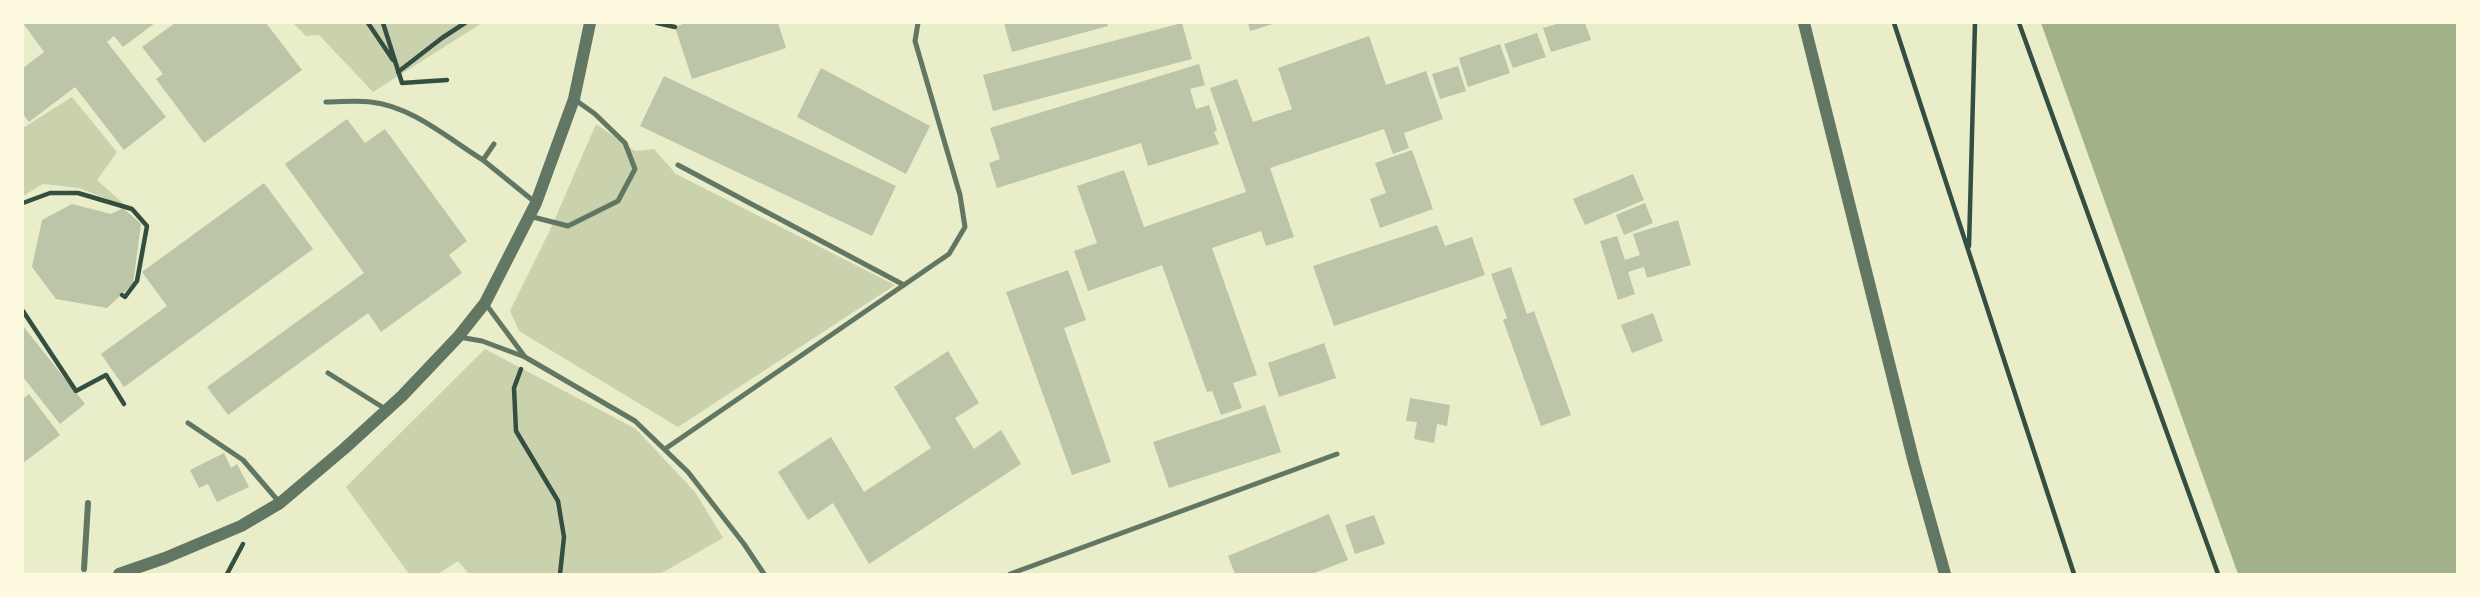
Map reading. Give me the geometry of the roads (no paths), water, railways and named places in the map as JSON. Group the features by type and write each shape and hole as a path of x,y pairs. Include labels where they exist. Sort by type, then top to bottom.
{"street":[{"path":"119,574 241,526 280,502 387,410 458,337 485,303 536,203 574,100 590,23"},
{"path":"1804,23 1914,463 1945,574"},
{"path":"84,569 88,503"}],"lane":[{"path":"665,449 949,254 965,227 960,195 915,41 918,23"},
{"path":"529,216 568,226 618,201 635,169 625,143 595,114 574,100"},
{"path":"326,102 372,102 399,110 425,123 483,160 536,203"},
{"path":"483,160 494,144"},
{"path":"678,165 904,285"},
{"path":"485,303 525,357"},
{"path":"458,337 482,341 525,357 635,421 688,472 764,574"},
{"path":"328,373 387,410"},
{"path":"188,423 243,460 280,502"},
{"path":"1010,574 1337,454"}]}
